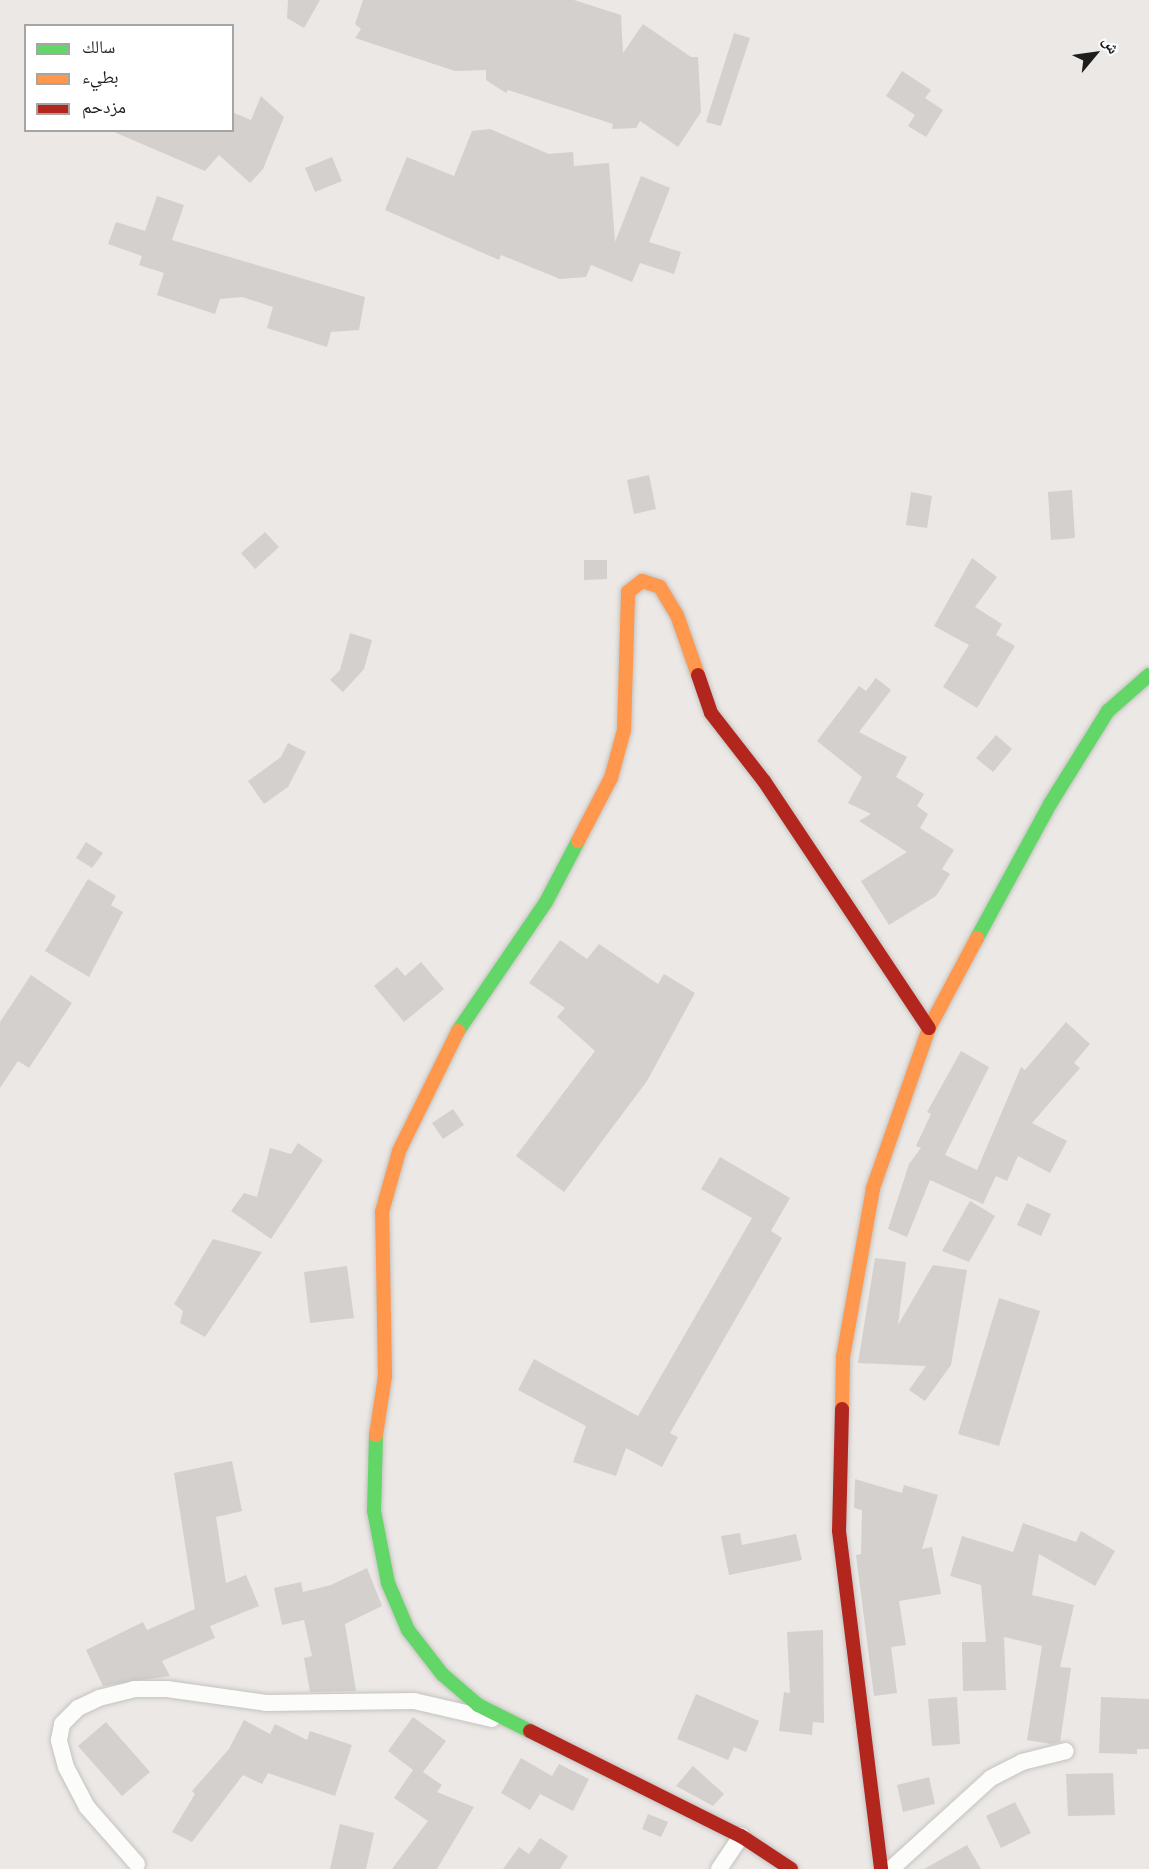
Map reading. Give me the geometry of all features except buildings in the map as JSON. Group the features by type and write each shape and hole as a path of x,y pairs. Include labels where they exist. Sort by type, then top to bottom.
{"street":[{"path":"791,1869 741,1836 510,1723 478,1705 442,1674 408,1630 388,1583 374,1511 374,1447 385,1376 382,1212 399,1151 448,1047 546,902 611,778 624,730 628,592 642,581 660,587 677,615 711,713 764,781 929,1028"},
{"path":"881,1869 839,1532 843,1358 873,1188 929,1028 1050,804 1108,711 1149,675"},
{"path":"137,1864 87,1807 66,1767 59,1740 62,1724 78,1708 99,1698 134,1689 167,1689 266,1703 414,1701 510,1723"},
{"path":"891,1869 991,1778 1022,1762 1066,1751"},
{"path":"719,1869 741,1836"}],"traffic: fast":[{"path":"977,938 1050,804 1108,711 1149,675"},
{"path":"458,1031 546,902 578,841"},
{"path":"376,1435 374,1511 388,1583 408,1630 442,1674 478,1705 530,1731"}],"traffic: slow":[{"path":"578,841 611,778 624,730 628,592 642,581 660,587 677,615 698,675"},
{"path":"842,1409 843,1357 873,1188 929,1028 977,938"},
{"path":"376,1435 385,1376 382,1212 399,1151 458,1031"}],"traffic: jam":[{"path":"698,675 711,713 764,781 929,1028"},
{"path":"842,1409 839,1531 881,1869"},
{"path":"530,1731 741,1836 791,1869"}]}
